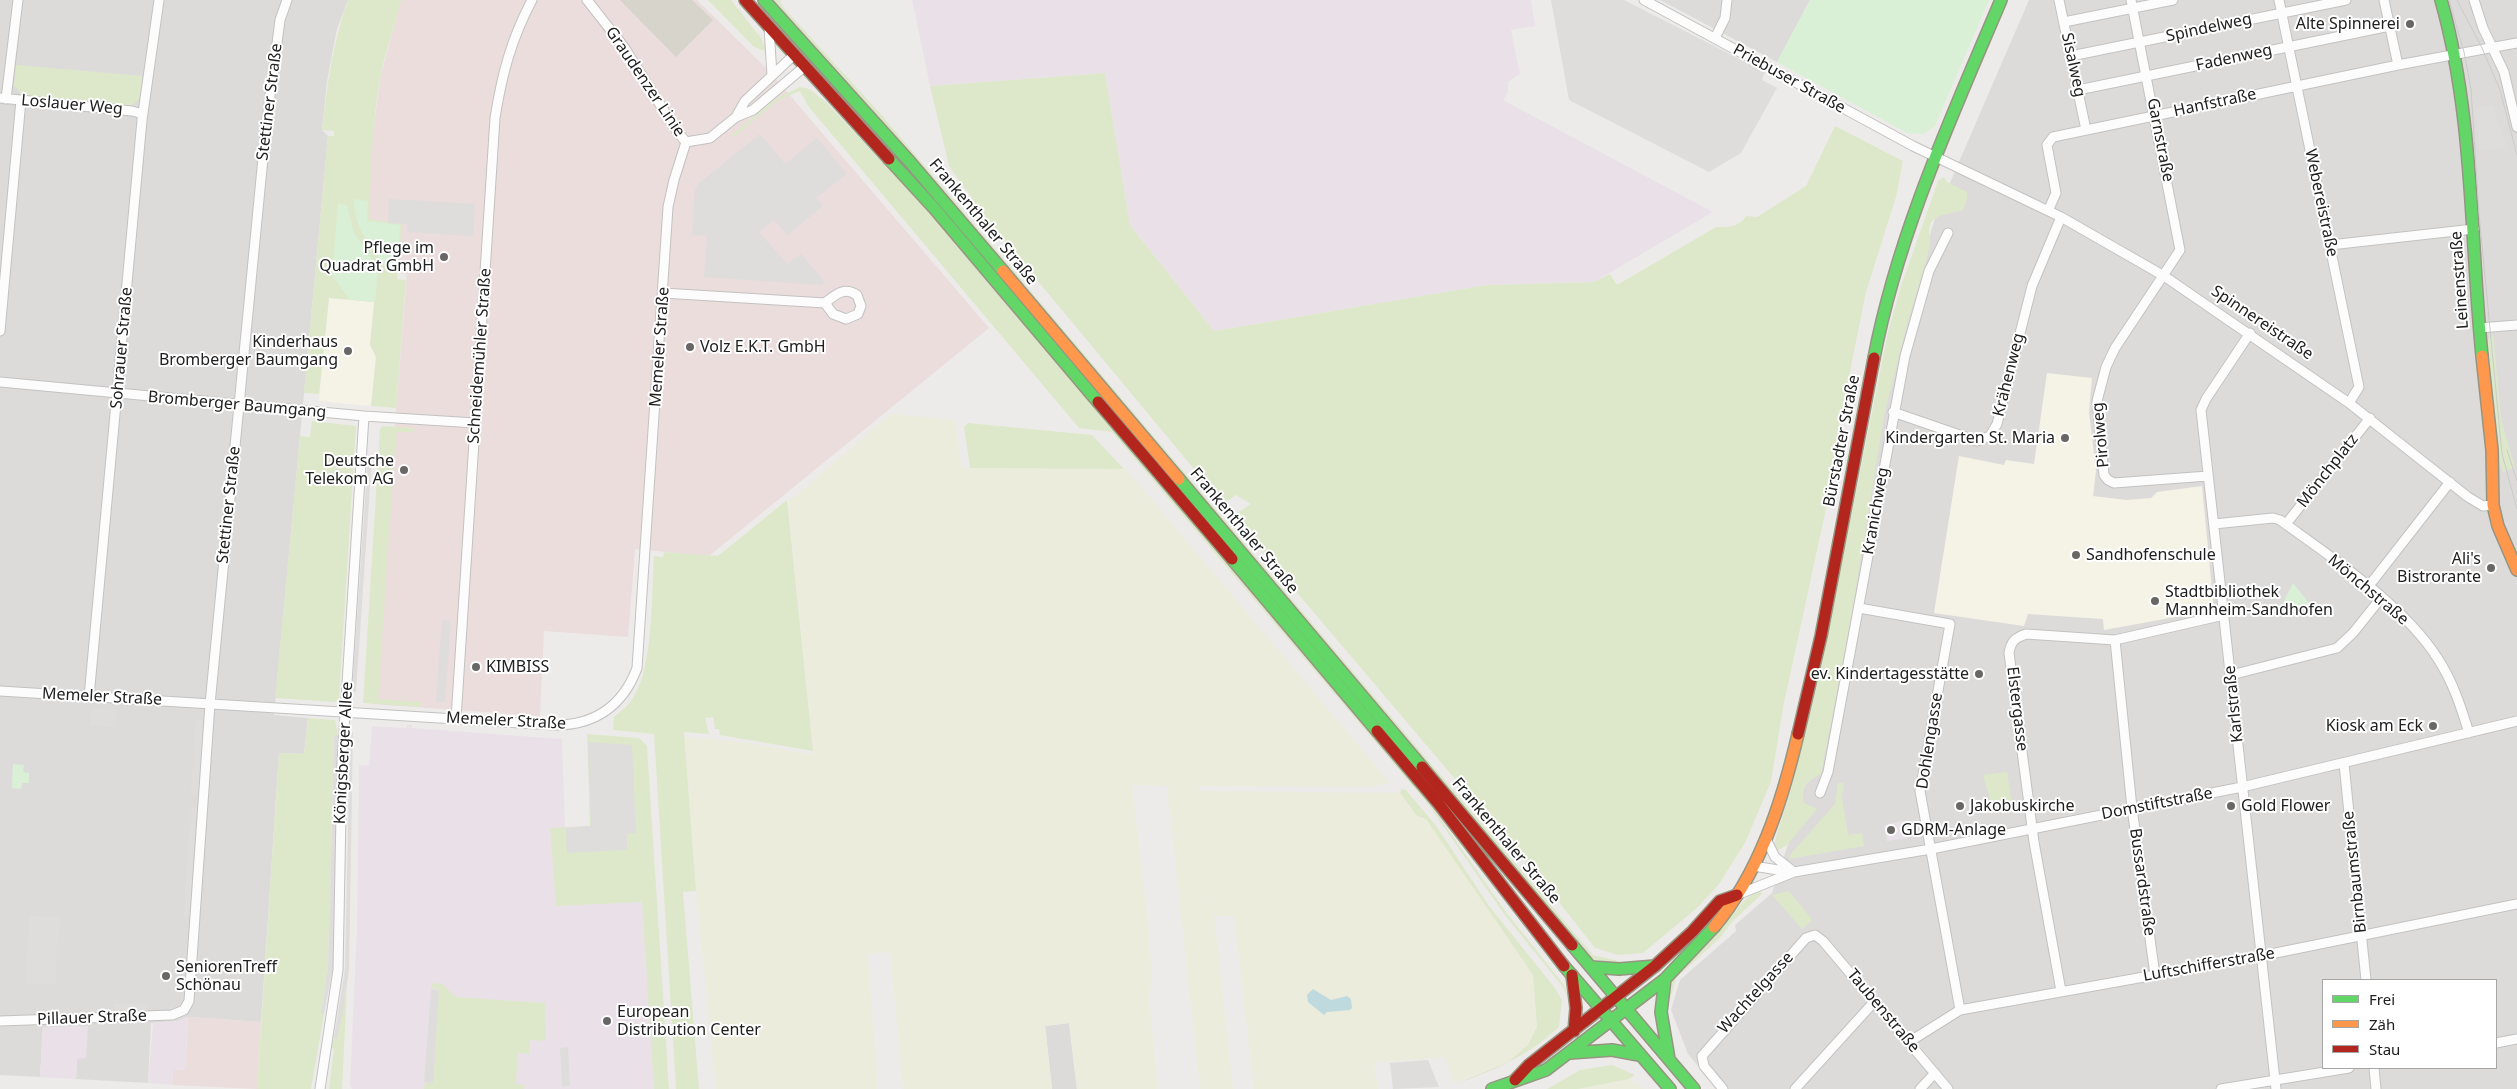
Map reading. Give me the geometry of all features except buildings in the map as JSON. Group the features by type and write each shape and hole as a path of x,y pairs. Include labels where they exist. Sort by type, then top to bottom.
{"main road":[{"name":"Frankenthaler Straße","path":"745,0 934,208 1438,803 1497,884 1610,1021 1670,1089"},
{"name":"Frankenthaler Straße","path":"764,0 812,51 959,219 1694,1089"},
{"name":"Bürstadter Straße","path":"1492,1089 1515,1080 1531,1077 1546,1070 1665,979 1704,940 1738,895 1766,839 1784,793 1821,636 1875,353 1892,281 1908,229 1935,158 2001,0"},
{"name":"Leinenstraße","path":"2441,0 2454,54 2474,229 2480,328 2492,450 2493,505"},
{"path":"794,56 812,51"},
{"path":"804,67 812,51"},
{"path":"2493,505 2498,526 2517,570"},
{"path":"1515,1080 1529,1065 1617,998 1655,966 1720,901 1738,895"},
{"path":"1591,967 1619,969 1655,966"},
{"path":"1572,975 1576,1008 1574,1031"},
{"path":"1665,979 1661,1012 1669,1059"},
{"path":"1570,1053 1612,1050 1639,1055"}],"street":[{"path":"3,99 18,0"},
{"name":"Sohrauer Straße","path":"89,697 143,114 159,0"},
{"name":"Stettiner Straße","path":"184,1010 189,1001 191,990 210,704 266,126 280,20 287,0"},
{"name":"Schneidemühler Straße","path":"456,719 495,118 502,76 516,30 532,0"},
{"name":"Graudenzer Linie","path":"587,0 624,47 676,130 686,142 710,138 736,118 753,110 804,67"},
{"name":"Priebuser Straße","path":"1644,0 1935,158"},
{"path":"1715,38 1725,18 1727,0"},
{"name":"Sisalweg","path":"2059,0 2086,130"},
{"path":"2064,22 2132,4 2173,0"},
{"name":"Webereistraße","path":"2279,0 2359,387 2349,403"},
{"name":"Spindelweg","path":"2071,56 2346,0"},
{"path":"2384,0 2398,64"},
{"path":"2474,0 2504,72 2517,127"},
{"name":"Garnstraße","path":"2132,4 2180,245 2179,255 2164,276"},
{"name":"Fadenweg","path":"2078,90 2390,26"},
{"path":"769,28 772,75"},
{"name":"Hanfstraße","path":"2048,211 2056,193 2047,145 2053,137 2398,64 2517,43"},
{"name":"Graudenzer Linie","path":"736,118 745,101 794,56"},
{"name":"Loslauer Weg","path":"3,99 132,110 143,114"},
{"path":"0,331 21,100"},
{"name":"Memeler Straße","path":"0,692 344,711 560,726 580,723 609,710 622,698 631,684 637,668 640,646 668,206 686,142"},
{"name":"Spinnereistraße","path":"1935,158 2048,211 2164,276 2370,418 2483,506 2493,505"},
{"name":"Krähenweg","path":"1894,412 1977,440 1990,436 1997,424 2032,286 2061,218"},
{"path":"2330,245 2474,229"},
{"name":"Kranichweg","path":"1820,793 1828,772 1905,356 1929,271 1948,233"},
{"name":"Pirolweg","path":"2164,276 2115,348 2100,385 2097,402 2104,475 2114,483 2208,476"},
{"path":"663,293 825,303"},
{"path":"2480,328 2517,325"},
{"name":"Karlstraße","path":"2250,334 2206,399 2201,410 2276,1089"},
{"name":"Bromberger Baumgang","path":"0,382 364,416 475,423"},
{"name":"Königsberger Allee","path":"320,1089 338,970 344,711 364,416"},
{"name":"Mönchplatz","path":"2286,524 2370,418"},
{"path":"2368,587 2450,482"},
{"name":"Mönchstraße","path":"2214,524 2273,518 2286,524 2368,587 2405,619 2438,659 2451,682 2469,733"},
{"path":"2231,675 2337,648 2353,634 2381,598"},
{"name":"Dohlengasse","path":"1859,608 1950,624 1920,791 1960,1010"},
{"name":"Elstergasse","path":"2061,992 2032,829 2009,653 2011,644 2016,638 2026,634 2115,640 2224,615"},
{"name":"Bussardstraße","path":"2115,640 2132,808 2155,974"},
{"name":"Domstiftstraße","path":"1794,872 1931,849 2242,787 2517,721"},
{"name":"Birnbaumstraße","path":"2344,764 2366,979"},
{"path":"1766,839 1775,858 1794,872"},
{"path":"1753,866 1794,872"},
{"path":"1738,895 1794,872"},
{"name":"Luftschifferstraße","path":"1909,1042 1960,1010 2261,956 2517,904"},
{"name":"Taubenstraße","path":"1815,935 1823,941 1948,1089"},
{"name":"Wachtelgasse","path":"1723,1089 1704,1066 1702,1056 1806,938 1815,935"},
{"path":"1795,1089 1874,1002"},
{"name":"Pillauer Straße","path":"0,1021 172,1015 184,1010"},
{"path":"2497,1043 2517,1039"},
{"path":"2222,1089 2342,1069"},
{"path":"2374,1069 2376,1089"},
{"path":"1920,1089 1935,1073"}],"shaded area":[{"path":"0,0 348,0 337,29 327,81 322,130 328,136 274,715 308,718 304,754 279,753 261,1022 188,1017 178,1021 151,1023 148,1083 76,1079 77,1059 43,1027 40,1077 0,1075"},
{"path":"401,0 697,0 770,72 989,328 709,556 635,549 628,637 544,631 540,716 372,704 407,274 398,273 401,225 367,220 369,167 380,78"},
{"path":"620,0 692,0 713,20 676,57"},
{"path":"912,0 1531,0 1535,26 1511,30 1520,74 1508,82 1508,92 1503,100 1713,212 1594,282 1486,285 1214,331 1130,225 1105,73 930,86"},
{"path":"1551,0 1624,0 1765,72 1762,80 1777,88 1741,153 1709,172 1569,100"},
{"path":"1660,0 1810,0 1777,62"},
{"path":"2029,0 2517,0 2517,1089 1717,1089 1688,1054 1671,1010 1680,980 1736,931 1735,925 1772,893 1798,814 1794,805 1894,352 1936,215"},
{"path":"2493,106 2498,126 2502,127 2506,148 2479,150 2476,108"},
{"path":"760,134 785,164 817,138 847,174 816,198 823,206 787,235 774,220 759,232 787,264 801,254 825,282 821,285 704,277 707,236 692,235 695,190 698,184"},
{"path":"389,199 475,204 473,236 407,232 408,224 388,223"},
{"name":"Kinderhaus Bromberger Baumgang","path":"329,298 375,302 370,345 376,357 371,406 319,401"},
{"name":"Sandhofenschule","path":"2047,373 2092,378 2089,412 2096,471 2093,496 2126,500 2151,498 2157,492 2202,486 2214,610 2104,630 2103,619 2028,614 2024,626 1934,613 1959,456 2004,465 2006,460 2034,464"},
{"path":"891,414 955,420 962,468 1126,469 1390,783 1368,787 1200,786 1200,791 1400,793 1418,818 1426,818 1533,975 1537,1027 1528,1045 1508,1062 1453,1083 1445,1057 1374,1063 1378,1089 1254,1089 1234,916 1215,916 1208,856 1233,1089 1200,1089 1167,786 1132,785 1148,923 1152,978 1149,996 1158,1089 1077,1089 1069,1023 1045,1026 1052,1089 903,1089 890,952 868,954 878,1089 716,1089 696,889 685,737 748,743 814,755 788,502"},
{"path":"368,456 372,457 356,692 352,692"},
{"path":"442,620 451,621 445,702 436,702"},
{"path":"91,709 117,710 115,727 90,725"},
{"path":"196,719 203,720 199,796 191,795"},
{"path":"407,725 412,725 412,728 562,739 565,827 590,826 589,798 626,743 666,1089 352,1089 350,1085 357,927 359,765 369,766 372,726 406,728"},
{"path":"350,732 353,732 349,970 337,1039 334,1038 345,969"},
{"path":"334,735 338,735 333,967 324,1014 321,1013 328,967"},
{"path":"588,742 632,745 636,833 627,834 627,850 567,853 566,828 591,826"},
{"path":"191,807 198,808 191,917 184,917"},
{"path":"1904,821 1907,838 1887,841 1884,825"},
{"path":"30,916 60,918 55,985 25,983"},
{"path":"431,989 439,990 433,1083 424,1082"},
{"path":"148,1003 149,1010 115,1012 114,1004"},
{"path":"188,1017 261,1022 257,1089 172,1085 173,1069 185,1070"},
{"path":"188,1017 185,1070 173,1069 172,1085 148,1083 153,1023 178,1021"},
{"path":"1069,1023 1077,1089 1052,1089 1045,1026"},
{"path":"88,1026 86,1058 77,1059 76,1079 40,1077 43,1027"},
{"path":"568,1047 570,1086 562,1087 560,1048"},
{"path":"1428,1060 1439,1087 1393,1089 1390,1063"},
{"path":"1629,1079 1644,1089 1578,1089 1581,1088"}],"green space":[{"path":"348,0 401,0 382,68 377,96 372,149 369,219 402,224 397,279 406,280 396,408 371,406 376,357 370,345 374,302 329,298 319,394 304,393 328,136 334,136 334,131 322,130 331,64"},
{"path":"708,0 731,0 761,38 767,52 754,47"},
{"path":"773,0 780,0 783,7 880,113 1593,955 1619,961 1619,963 1604,963 1590,958 868,105"},
{"path":"1810,0 1989,0 1935,126 1924,134 1907,133 1777,62"},
{"path":"16,65 142,76 140,99 131,106 22,95 14,85"},
{"path":"1105,73 1130,225 1214,331 1486,285 1594,282 1610,274 1617,285 1716,227 1736,225 1746,216 1757,217 1806,186 1835,126 1903,161 1896,197 1866,292 1839,426 1827,504 1783,708 1771,782 1745,843 1719,884 1697,908 1643,953 1618,955 1595,948 1550,891 1232,516 1251,504 1236,495 1223,504 988,221 949,166 930,86"},
{"path":"800,87 809,89 826,102 929,212 1423,794 1506,912 1564,985 1569,999 1562,986 1504,914 1428,804 1112,432 1079,428 808,106 800,91 777,101 734,137 732,135 775,99"},
{"path":"1944,177 1947,182 1967,192 1967,198 1963,210 1939,216 1931,222 1929,230 1930,244 1927,257 1906,328 1884,416 1851,619 1821,774 1806,785 1803,792 1804,803 1817,809 1787,845 1777,851 1774,845 1792,786 1819,676 1888,332 1901,286 1938,181"},
{"path":"354,199 368,201 367,221 400,225 397,272 390,271 365,238 357,220"},
{"path":"338,204 347,205 354,233 378,267 375,302 349,299 332,275"},
{"path":"2493,334 2501,419 2515,468 2503,472 2499,461 2493,410 2495,405 2492,399 2486,343"},
{"path":"312,421 356,426 339,698 336,702 275,698 300,436 310,437"},
{"path":"968,423 1092,435 1124,469 970,468 964,427"},
{"path":"383,426 414,428 413,432 396,432 378,699 421,702 421,707 363,703 380,429"},
{"path":"787,500 813,751 720,735 719,729 715,729 713,717 705,718 709,734 684,732 696,891 683,892 699,1089 676,1089 654,734 613,730 614,717 631,701 644,670 650,632 654,556 663,557 664,552 718,556"},
{"path":"2293,583 2312,607 2283,603"},
{"path":"308,718 335,720 338,735 334,735 328,967 321,1013 324,1014 311,1089 257,1089 279,753 304,754"},
{"path":"587,734 639,738 647,746 669,1089 654,1089 642,902 556,906 550,828 590,826"},
{"path":"13,764 24,765 23,772 29,773 29,783 22,783 21,789 12,788"},
{"path":"2007,772 2012,807 2004,807 2004,802 1991,802 1983,775"},
{"path":"1838,783 1843,783 1844,792 1841,793 1848,835 1862,833 1864,846 1789,859 1790,855 1835,804"},
{"path":"1401,789 1406,790 1437,827 1489,906 1555,988 1562,1000 1559,1027 1547,1037 1509,1062 1453,1085 1508,1062 1528,1045 1537,1027 1533,975 1426,819 1417,816 1400,793"},
{"path":"1759,888 1762,894 1732,922 1720,938 1676,978 1669,1003 1665,1007 1669,984 1675,974 1709,942 1743,902"},
{"path":"1789,891 1811,918 1811,921 1802,929 1772,895"},
{"path":"431,983 442,984 456,997 545,1003 546,1041 530,1040 529,1054 518,1053 516,1084 525,1085 524,1089 424,1089 425,1083 433,1083 439,989 431,988"},
{"path":"347,988 342,1089 329,1089 334,1049 331,1048 334,1038 337,1038"},
{"path":"1612,1065 1635,1075 1629,1079 1578,1089 1547,1089 1580,1070"}],"water":[{"path":"1313,989 1331,1000 1347,996 1351,999 1352,1008 1350,1010 1327,1012 1324,1015 1308,1002 1307,995"}],"tram line":[{"path":"2449,0 2464,52 2471,89 2479,214 2502,454 2517,509"},
{"path":"2457,0 2482,48 2500,90 2517,155"},
{"path":"2507,450 2517,481"}],"traffic: fast":[{"path":"764,0 910,162 1003,271"},
{"path":"1874,358 1884,311 1912,220 1946,131 2001,0"},
{"path":"2441,0 2460,88 2469,177 2482,356"},
{"path":"889,159 934,208 1098,402"},
{"path":"1179,479 1422,767"},
{"path":"1232,559 1377,731"},
{"path":"1492,1089 1546,1070 1665,979 1714,927"},
{"path":"1572,945 1694,1089"},
{"path":"1564,966 1670,1089"},
{"path":"1591,967 1619,969 1655,966"},
{"path":"1665,979 1661,1012 1669,1059"},
{"path":"1570,1053 1612,1050 1639,1055"}],"traffic: slow":[{"path":"1003,271 1179,479"},
{"path":"2482,356 2492,450 2493,505 2498,526 2517,570"},
{"path":"1714,927 1730,906 1757,860 1777,810 1798,734"}],"traffic: jam":[{"path":"745,0 889,159"},
{"path":"1798,734 1821,636 1874,358"},
{"path":"1098,402 1232,559"},
{"path":"1377,731 1438,803 1564,966"},
{"path":"1422,767 1572,945"},
{"path":"1515,1080 1529,1065 1655,966 1692,932 1720,901 1737,895"},
{"path":"1572,975 1576,1008 1574,1031"}],"place":[{"name":"Alte Spinnerei","path":"2410,24"},
{"name":"Pflege im Quadrat GmbH","path":"444,257"},
{"name":"Volz E.K.T. GmbH","path":"690,347"},
{"name":"Kinderhaus Bromberger Baumgang","path":"348,351"},
{"name":"Kindergarten St. Maria","path":"2065,438"},
{"name":"Deutsche Telekom AG","path":"404,470"},
{"name":"Sandhofenschule","path":"2076,555"},
{"name":"Ali's Bistrorante","path":"2491,568"},
{"name":"Stadtbibliothek Mannheim-Sandhofen","path":"2155,601"},
{"name":"KIMBISS","path":"476,667"},
{"name":"ev. Kindertagesstätte","path":"1979,674"},
{"name":"Kiosk am Eck","path":"2433,726"},
{"name":"Jakobuskirche","path":"1960,806"},
{"name":"Gold Flower","path":"2231,806"},
{"name":"GDRM-Anlage","path":"1891,830"},
{"name":"SeniorenTreff Schönau","path":"166,976"},
{"name":"European Distribution Center","path":"607,1021"}]}
